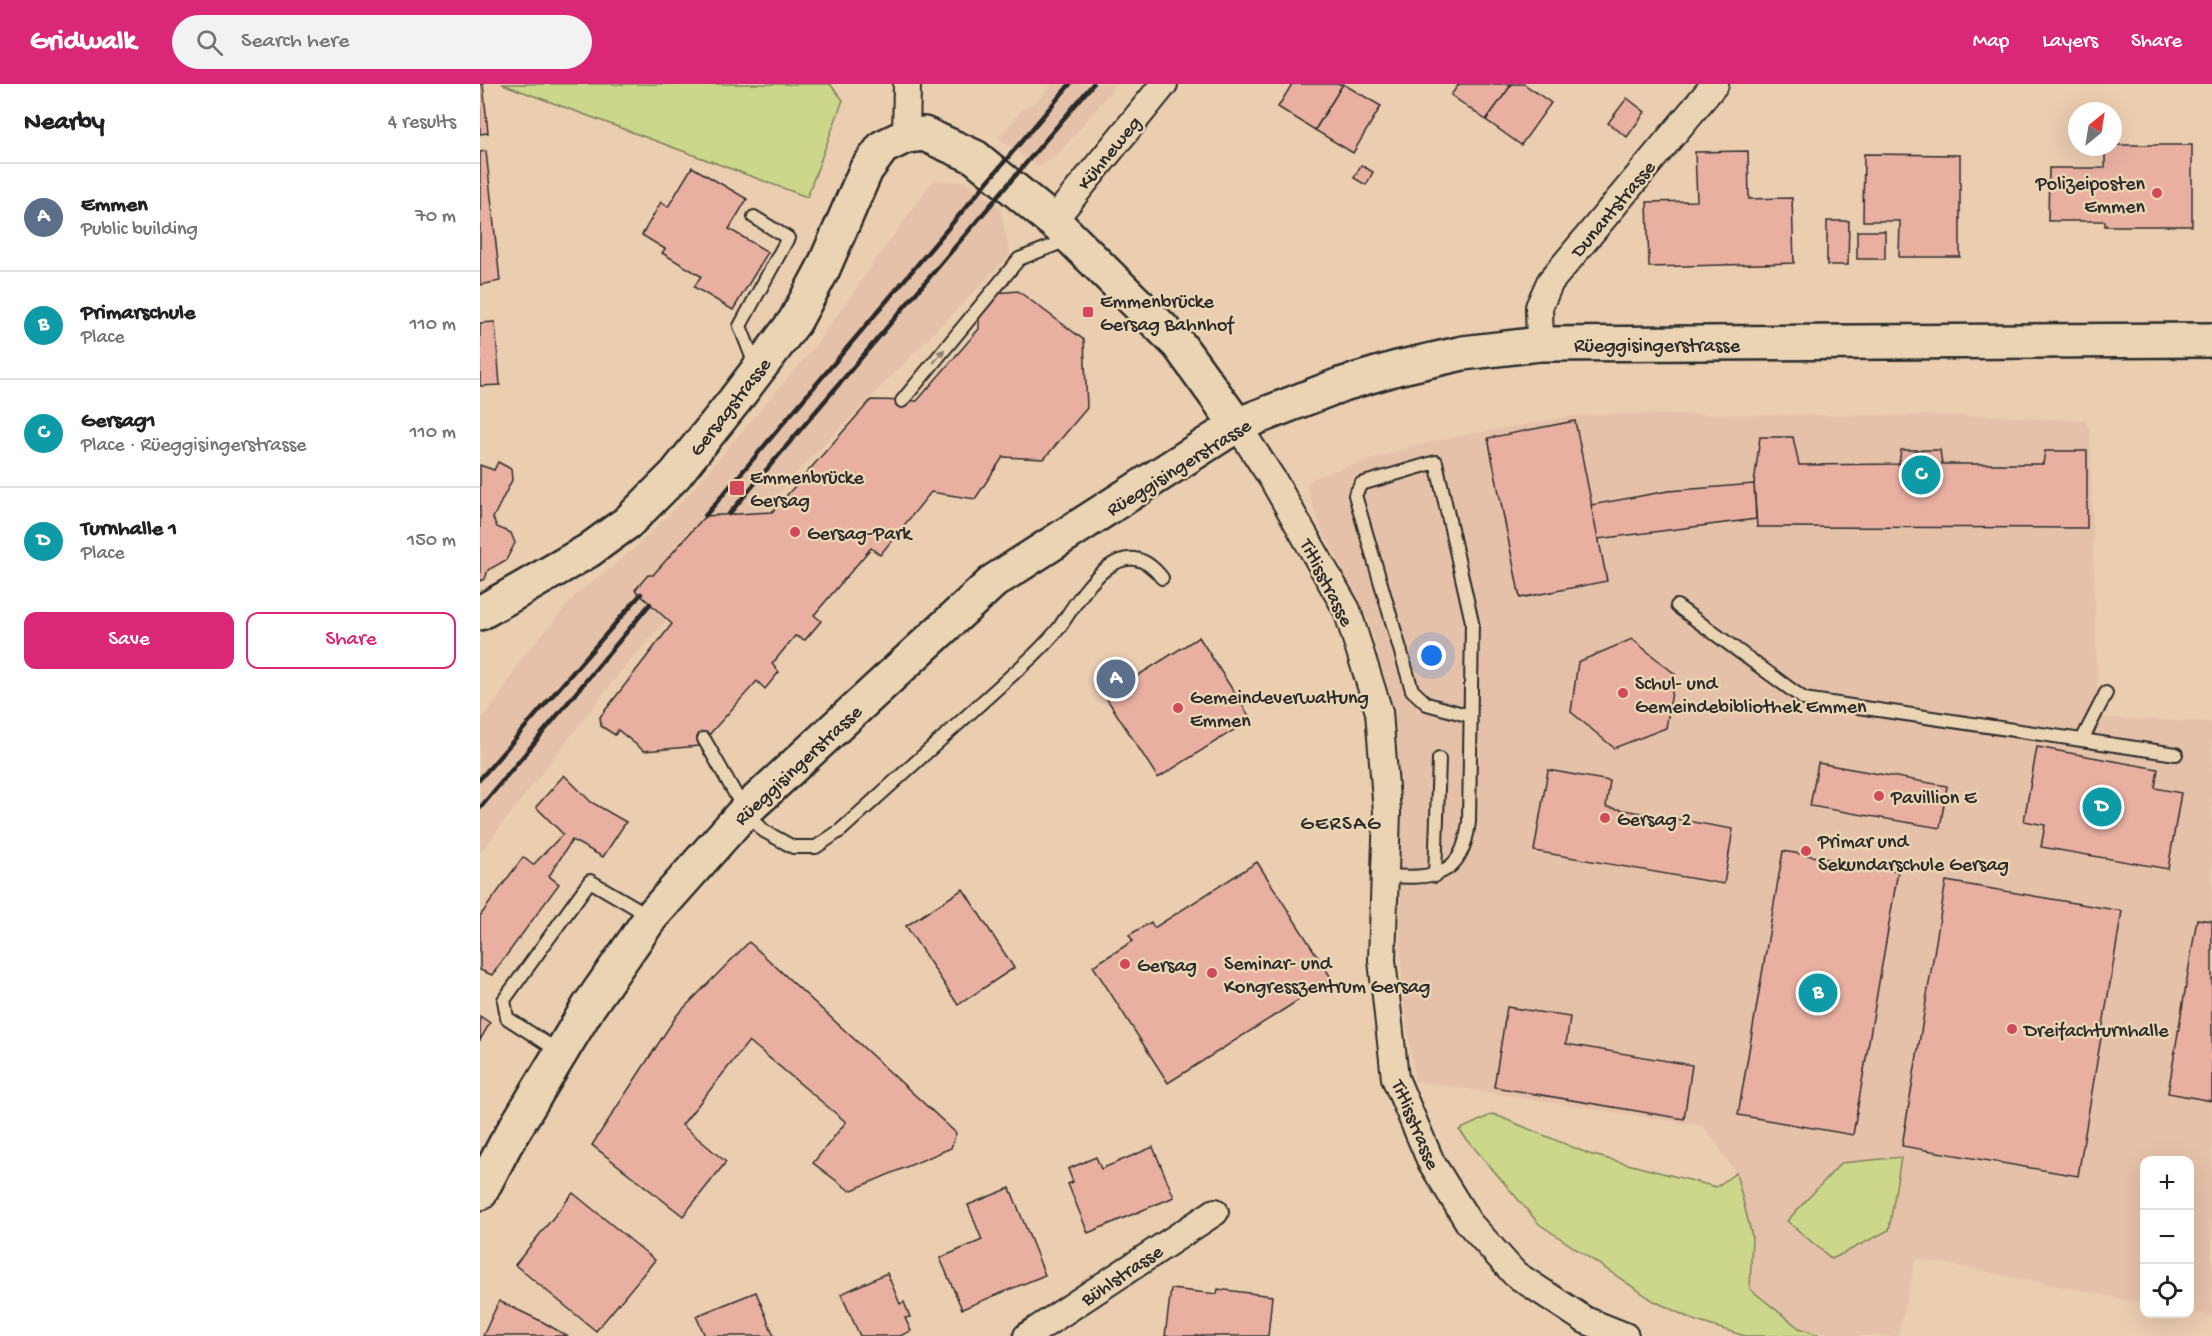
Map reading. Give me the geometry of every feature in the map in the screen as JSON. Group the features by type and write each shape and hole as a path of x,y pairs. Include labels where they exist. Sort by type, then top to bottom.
{"street":[{"path":"907,84 906,136 924,134 975,157 1062,230 1179,345 1237,425"},
{"name":"Kühneweg","path":"1062,230 1164,84"},
{"name":"Dunantstrasse","path":"1540,344 1539,307 1550,282 1715,84"},
{"name":"Gersagstrasse","path":"480,613 540,581 628,522 675,475 795,321 817,279 866,170 883,147 906,136"},
{"name":"Rüeggisingerstrasse","path":"480,1193 560,1053 608,977 651,917 745,811 994,581 1237,425 1340,385 1397,368 1463,353 1540,344 2212,340"},
{"name":"Titlisstrasse","path":"1237,425 1273,480 1347,610 1379,712 1387,812 1382,960 1395,1078 1431,1162 1469,1223 1515,1274 1585,1320 1625,1336"},
{"name":"Bühlstrasse","path":"1027,1336 1215,1212"}],"lane":[{"path":"754,217 788,238 740,326 757,371"},
{"path":"902,401 1019,259 1062,230"},
{"path":"1384,876 1435,876 1457,860 1467,841 1470,716 1472,622 1436,462 1361,484 1355,495 1412,690 1427,704 1470,716"},
{"path":"704,739 745,811 764,831 793,847 816,847 841,830 1033,656 1057,630 1089,583 1100,572 1117,561 1132,560 1152,567 1162,578"},
{"path":"1677,606 1804,699 2176,754"},
{"path":"2082,740 2106,693"},
{"path":"1435,876 1439,759"},
{"path":"560,1053 507,1018 504,1000 590,881 651,917"}],"shaded area":[{"path":"1052,84 1117,84 1059,153 1038,167 999,138 1023,109 1037,101"},
{"path":"933,180 968,182 1000,207 1010,255 804,465 618,675 480,853 480,721 499,697 525,654 577,594 635,548 684,499 815,346"},
{"name":"Primar und Sekundarschule Gersag","path":"1606,414 2001,416 2085,421 2090,430 2098,718 2212,722 2212,1316 2194,1313 2194,1156 2140,1156 2140,1302 1916,1258 1898,1336 1848,1336 1799,1328 1750,1289 1752,1236 1736,1173 1704,1126 1415,1081 1402,987 1399,907 1401,796 1397,739 1386,683 1369,621 1319,524 1306,485 1315,477 1407,448 1453,437 1572,416"}],"green space":[{"path":"502,84 830,84 843,100 807,197"},
{"path":"1493,1114 1589,1154 1716,1187 1736,1173 1752,1236 1750,1289 1799,1328 1823,1336 1745,1336 1696,1321 1654,1301 1539,1224 1459,1130"},
{"path":"1901,1157 1889,1230 1832,1259 1787,1221 1841,1163"}],"building":[{"path":"480,84 483,84 488,133 480,134"},
{"path":"1292,84 1343,84 1315,130 1278,107"},
{"path":"1343,84 1381,106 1353,153 1315,130"},
{"path":"1459,84 1512,84 1486,120 1451,95"},
{"path":"1512,84 1524,84 1551,103 1521,145 1486,120"},
{"path":"1627,98 1645,112 1627,137 1608,123"},
{"path":"2122,145 2192,145 2192,226 2105,226 2105,221 2048,221 2049,168 2105,168 2105,156 2122,156"},
{"path":"486,151 500,281 480,285 480,152"},
{"path":"1748,151 1749,199 1792,198 1794,263 1649,267 1647,202 1697,201 1695,152"},
{"path":"1864,154 1960,155 1960,257 1899,257 1900,221 1863,221"},
{"path":"1361,165 1373,172 1366,185 1354,178"},
{"path":"692,167 747,199 729,229 768,252 733,310 694,287 701,276 662,253 665,249 642,235 661,202 668,207"},
{"path":"1827,221 1849,221 1848,265 1827,265"},
{"path":"1857,231 1885,231 1885,259 1857,259"},
{"name":"Gersag-Park","path":"1018,291 1084,340 1087,408 1044,459 1003,457 975,499 931,492 880,555 871,548 814,615 821,621 805,640 795,636 772,664 779,672 765,689 757,681 699,746 644,751 618,730 615,735 601,726 600,717 672,624 635,590 648,575 653,575 705,516 772,512 871,400 917,401 979,329 979,317 996,293"},
{"path":"495,322 500,385 480,386 480,323"},
{"path":"1575,421 1607,581 1520,598 1488,438"},
{"path":"1760,437 1793,437 1799,465 1899,464 1901,450 1940,450 1942,464 2043,464 2045,451 2087,451 2087,528 1757,527 1754,484"},
{"path":"498,462 511,469 512,480 493,518 497,527 511,533 515,543 506,560 488,570 485,579 480,581 480,465 494,470"},
{"path":"1754,484 1756,519 1598,539 1591,505 1668,491"},
{"name":"Gemeindeverwaltung Emmen","path":"1199,637 1251,719 1158,778 1105,696"},
{"name":"Schul- und Gemeindebibliothek Emmen","path":"1632,639 1675,674 1666,728 1614,748 1571,712 1578,662"},
{"path":"2037,747 2158,769 2155,788 2181,793 2168,869 2041,847 2045,825 2024,821"},
{"name":"Pavillion E","path":"1818,763 1947,786 1940,828 1810,806"},
{"name":"Gersag 2","path":"1548,770 1610,781 1606,807 1733,829 1724,884 1534,851"},
{"path":"564,775 591,802 626,822 603,857 572,840 549,876 559,884 492,975 480,970 480,916 523,857 533,865 563,834 536,807"},
{"path":"1783,851 1898,871 1853,1135 1738,1115"},
{"name":"Seminar- und Kongresszentrum Gersag","path":"1257,862 1332,979 1168,1083 1093,966 1133,941 1129,935 1151,922 1154,928"},
{"name":"Dreifachturnhalle","path":"1946,881 2122,911 2078,1176 1902,1146"},
{"path":"963,889 1014,968 958,1005 906,926"},
{"path":"2197,919 2212,921 2212,1101 2168,1093"},
{"path":"749,942 956,1133 951,1148 850,1191 813,1163 846,1122 749,1041 682,1125 726,1162 683,1216 592,1145 677,1015"},
{"path":"1507,1007 1570,1017 1566,1044 1692,1065 1684,1119 1494,1087"},
{"path":"480,1016 490,1023 480,1040"},
{"path":"1153,1147 1174,1197 1088,1233 1068,1184 1073,1182 1068,1169 1096,1157 1101,1169"},
{"path":"1010,1188 1045,1275 962,1309 940,1258 982,1240 968,1205"},
{"path":"573,1193 655,1260 596,1331 515,1265"},
{"path":"887,1273 900,1304 904,1302 910,1317 905,1318 911,1331 900,1336 860,1336 841,1294"},
{"path":"1171,1289 1217,1294 1218,1289 1272,1296 1268,1336 1165,1336"},
{"path":"756,1292 774,1336 705,1336 696,1316"},
{"path":"499,1301 543,1322 567,1336 483,1336"}],"railway":[{"path":"705,516 1070,84"},
{"path":"729,514 1093,84"},
{"path":"480,779 641,594"},
{"path":"480,808 650,604"}],"place":[{"name":"Polizeiposten Emmen","path":"2157,193"},
{"name":"Emmenbrücke Gersag Bahnhof","path":"1088,312"},
{"name":"Gersag1","path":"1921,475"},
{"name":"Emmenbrücke Gersag","path":"737,488"},
{"name":"Gersag-Park","path":"795,532"},
{"name":"Emmen","path":"1116,679"},
{"name":"Schul- und Gemeindebibliothek Emmen","path":"1623,693"},
{"name":"Gemeindeverwaltung Emmen","path":"1178,708"},
{"name":"Pavillion E","path":"1879,796"},
{"name":"Turnhalle 1","path":"2102,807"},
{"name":"Gersag 2","path":"1605,818"},
{"name":"Primar und Sekundarschule Gersag","path":"1806,851"},
{"name":"Gersag","path":"1125,964"},
{"name":"Seminar- und Kongresszentrum Gersag","path":"1212,973"},
{"name":"Primarschule","path":"1818,993"},
{"name":"Dreifachturnhalle","path":"2012,1029"}],"district":[{"name":"GERSAG","path":"1341,822"}]}
